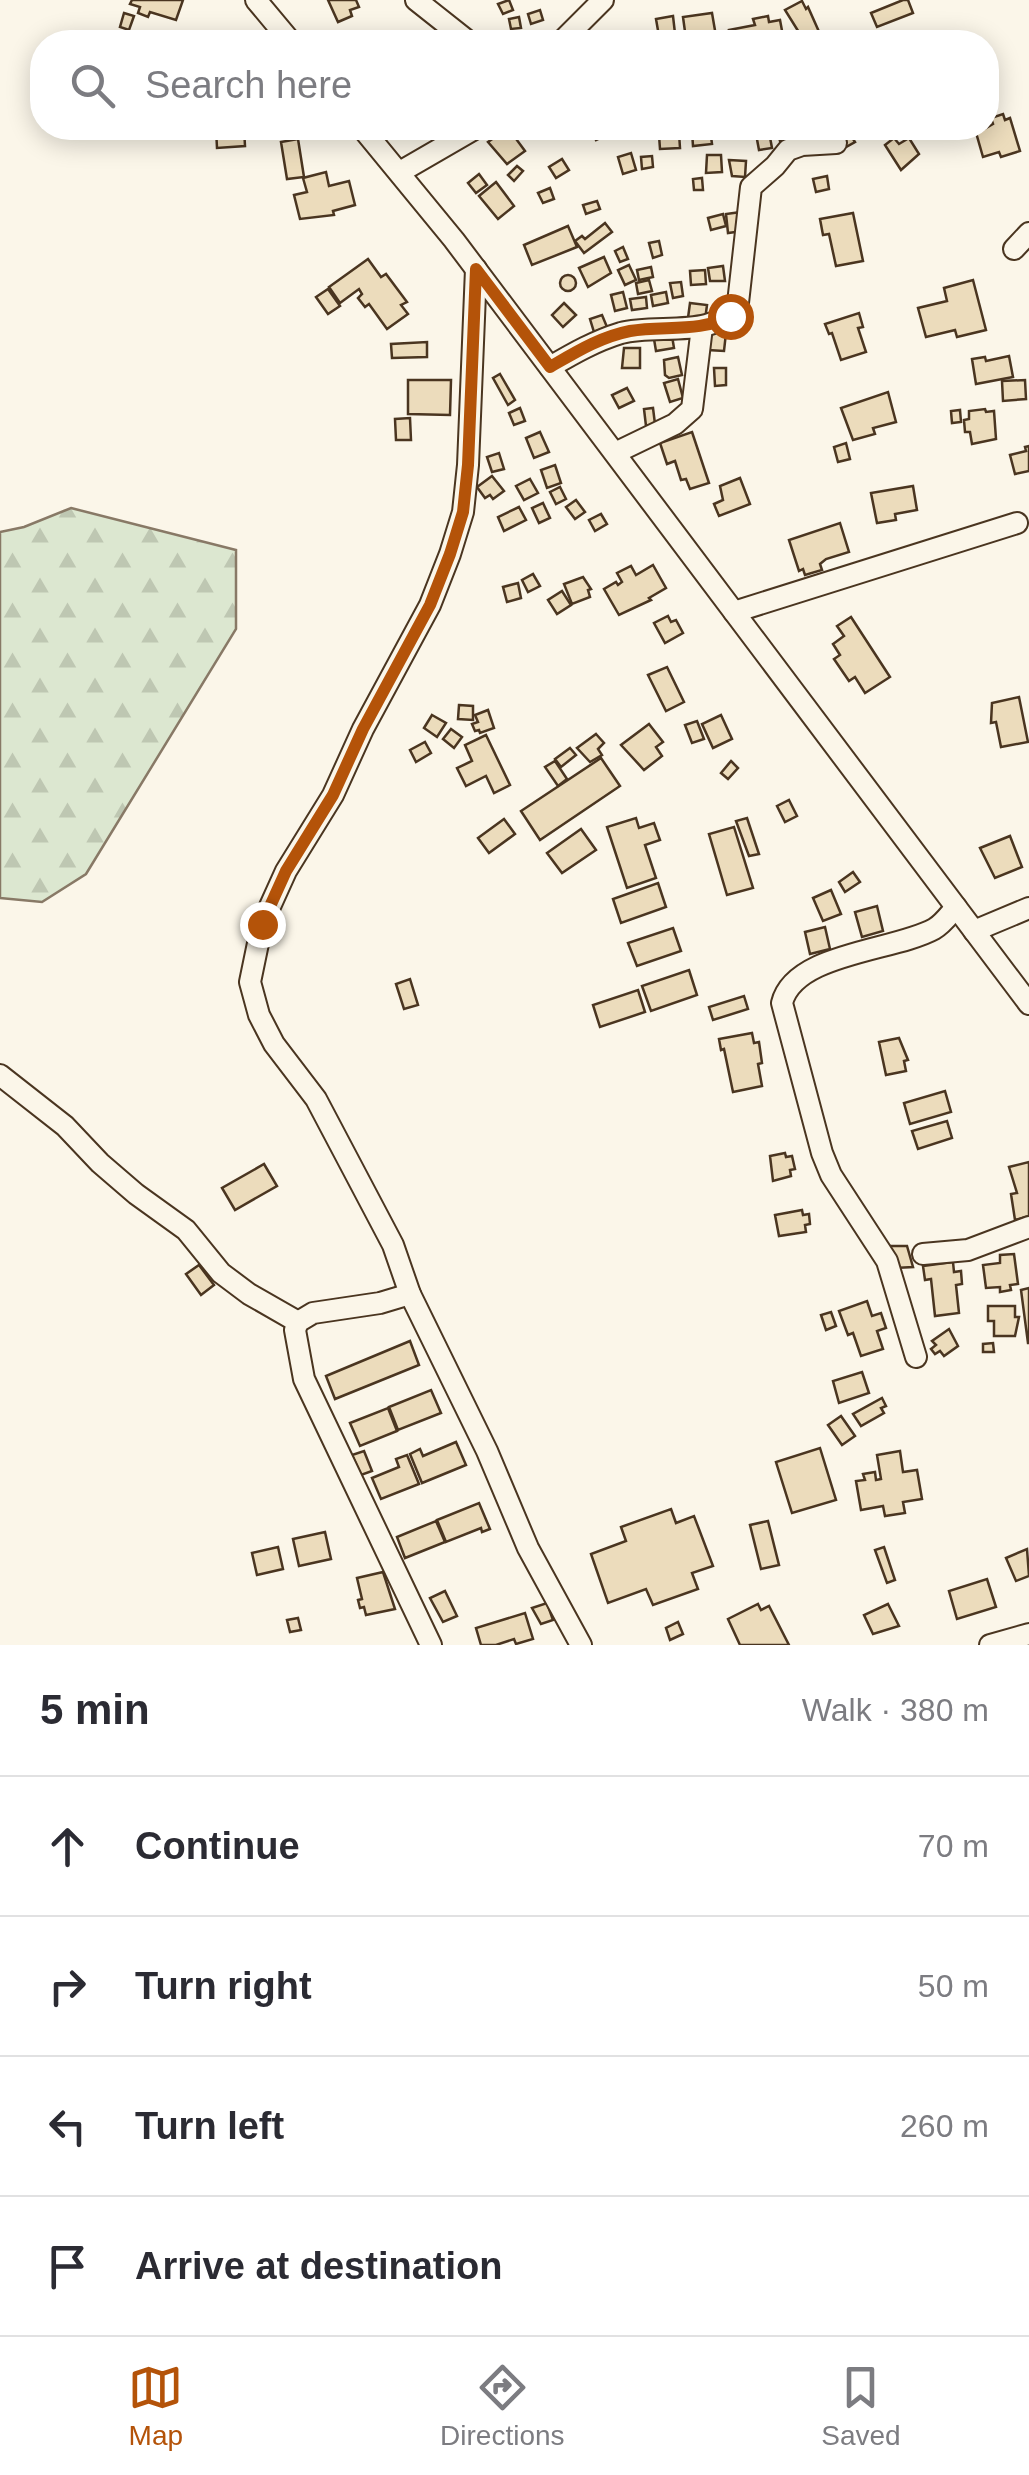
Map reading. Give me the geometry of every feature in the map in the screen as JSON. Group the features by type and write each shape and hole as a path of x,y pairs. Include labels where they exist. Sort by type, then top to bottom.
{"street":[{"path":"256,0 282,30"},
{"path":"416,0 455,30"},
{"path":"573,30 603,0"},
{"path":"372,140 476,269 1029,1004"},
{"path":"400,172 455,140"},
{"path":"550,367 588,344 626,332 717,324 730,316 738,303 751,187 788,150 836,143"},
{"path":"1014,250 1029,233"},
{"path":"476,269 468,465 463,512 450,554 430,605 363,729 333,795 286,871 262,924 250,982 259,1015 274,1044 325,1115 392,1246 410,1294 487,1451 528,1548 581,1645"},
{"path":"614,453 675,424 692,409 702,326"},
{"path":"734,612 1017,523"},
{"path":"916,1357 887,1261 831,1175 822,1154 782,1003 792,982 818,968 931,931 956,907"},
{"path":"974,930 1029,908"},
{"path":"0,1075 65,1126 136,1194 186,1230 221,1273 298,1322"},
{"path":"923,1254 968,1250 1029,1226"},
{"path":"298,1322 313,1313 380,1303 410,1294"},
{"path":"298,1322 296,1339 304,1379 431,1645"},
{"path":"990,1645 1029,1634"}],"green space":[{"path":"71,508 236,550 236,629 86,874 42,902 0,898 0,532"}],"building":[{"path":"132,0 183,0 176,20 150,12 148,17 138,13 140,7 130,4"},
{"path":"328,0 356,0 359,7 350,10 352,16 338,22"},
{"path":"509,0 513,10 503,14 498,4"},
{"path":"908,0 913,13 877,27 871,13"},
{"path":"802,1 818,30 798,30 785,10"},
{"path":"540,10 543,20 531,24 528,14"},
{"path":"124,13 134,16 129,30 120,27"},
{"path":"712,13 715,30 685,30 683,17"},
{"path":"673,16 675,30 658,30 656,19"},
{"path":"768,16 769,22 780,20 782,30 729,30 755,25 753,19"},
{"path":"519,17 521,28 511,29 509,19"},
{"path":"1003,114 1005,120 1010,118 1020,151 983,157 978,140 999,140 999,115"},
{"path":"217,140 245,140 245,146 217,148"},
{"path":"298,140 304,177 287,179 281,142"},
{"path":"517,140 525,151 507,164 488,142"},
{"path":"659,140 679,140 680,148 660,149"},
{"path":"693,140 711,140 712,144 693,146"},
{"path":"757,140 770,140 772,148 759,150"},
{"path":"891,140 899,144 910,140 919,154 901,170 885,145"},
{"path":"631,153 636,170 623,174 618,157"},
{"path":"707,155 721,155 722,172 706,173"},
{"path":"652,156 653,167 642,169 641,157"},
{"path":"562,159 569,170 556,178 549,167"},
{"path":"729,160 746,161 745,177 732,176"},
{"path":"517,166 523,171 514,181 508,175"},
{"path":"326,172 329,186 349,181 355,205 333,211 334,215 300,219 294,195 307,192 303,178"},
{"path":"479,174 487,185 476,193 468,183"},
{"path":"827,176 829,189 816,192 813,179"},
{"path":"702,178 703,190 694,190 693,179"},
{"path":"496,182 514,206 498,219 479,196"},
{"path":"550,188 554,199 543,203 538,193"},
{"path":"597,201 600,209 586,214 583,205"},
{"path":"741,212 743,231 728,233 726,214"},
{"path":"853,213 863,261 836,266 829,234 823,235 820,219"},
{"path":"723,214 726,226 711,230 708,218"},
{"path":"605,223 612,232 584,253 575,241 582,236 585,239"},
{"path":"568,226 577,247 532,265 524,245"},
{"path":"659,241 662,255 653,258 649,243"},
{"path":"623,247 628,259 620,262 615,251"},
{"path":"604,257 611,273 588,287 579,268"},
{"path":"368,259 381,277 386,274 407,302 401,305 408,314 387,329 369,304 365,307 358,298 362,294 359,289 340,303 329,287"},
{"path":"629,265 636,280 625,285 618,270"},
{"path":"723,266 725,281 710,281 708,268"},
{"path":"651,267 653,277 639,280 637,270"},
{"path":"705,270 706,284 691,285 690,271"},
{"path":"568,275 576,283 568,291 560,283"},
{"path":"649,280 652,291 638,294 636,283"},
{"path":"973,280 986,330 957,337 955,330 926,337 918,308 947,301 944,288"},
{"path":"681,282 683,296 673,298 670,283"},
{"path":"328,289 340,306 328,314 316,297"},
{"path":"623,292 627,308 615,311 611,295"},
{"path":"666,292 668,303 653,306 651,295"},
{"path":"646,297 647,308 632,310 630,299"},
{"path":"564,303 576,315 563,327 552,315"},
{"path":"690,303 707,305 705,320 688,318"},
{"path":"859,313 863,327 858,328 866,352 841,360 825,324"},
{"path":"602,315 607,327 594,332 590,319"},
{"path":"710,332 726,333 724,351 708,350"},
{"path":"672,336 674,348 656,351 654,339"},
{"path":"427,342 427,357 392,358 391,344"},
{"path":"624,348 640,348 640,368 622,368"},
{"path":"1009,356 1013,377 976,384 972,359 985,357 986,361"},
{"path":"678,357 682,375 669,378 665,375 664,360"},
{"path":"714,368 726,368 726,385 715,386"},
{"path":"500,374 515,400 508,405 493,378"},
{"path":"678,379 683,398 670,402 664,383"},
{"path":"408,380 451,380 450,415 408,414"},
{"path":"1025,380 1026,399 1003,401 1002,381"},
{"path":"627,388 634,401 619,408 612,395"},
{"path":"888,392 896,422 873,428 875,434 853,440 841,408"},
{"path":"520,408 525,421 514,425 509,413"},
{"path":"653,408 655,424 646,426 644,409"},
{"path":"960,410 961,422 952,423 951,411"},
{"path":"969,411 994,411 996,439 972,444 964,420 969,419"},
{"path":"410,418 411,440 396,440 395,419"},
{"path":"540,432 549,452 534,458 526,438"},
{"path":"692,432 709,483 690,489 686,479 681,480 675,461 667,464 660,443"},
{"path":"846,443 850,459 838,462 834,447"},
{"path":"1029,446 1029,471 1015,474 1010,455 1026,451"},
{"path":"499,453 504,469 492,472 487,457"},
{"path":"555,465 561,483 547,488 541,470"},
{"path":"492,476 504,491 493,499 490,495 485,498 477,487"},
{"path":"740,478 750,504 719,516 714,504 723,500 720,486"},
{"path":"530,479 538,493 524,500 516,486"},
{"path":"913,486 917,510 895,514 896,520 877,523 871,493"},
{"path":"560,487 566,499 556,504 550,492"},
{"path":"576,500 585,512 575,519 566,507"},
{"path":"543,503 550,518 539,523 532,508"},
{"path":"519,507 526,520 504,531 498,517"},
{"path":"601,514 607,524 595,531 589,520"},
{"path":"840,523 849,552 826,559 820,564 822,570 805,575 803,569 799,571 789,540"},
{"path":"653,565 666,588 619,615 604,589 622,582 617,573 631,566 636,575"},
{"path":"533,574 540,586 528,592 522,580"},
{"path":"583,577 591,589 590,597 572,604 564,584"},
{"path":"518,583 521,598 507,602 503,587"},
{"path":"562,591 571,605 557,614 548,600"},
{"path":"668,616 671,622 676,620 683,633 665,643 654,623"},
{"path":"851,617 890,677 865,693 855,677 849,681 834,659 840,655 833,644 844,636 837,626"},
{"path":"667,667 684,702 666,711 648,675"},
{"path":"1019,697 1028,742 1001,747 996,722 991,723 992,703"},
{"path":"459,705 473,706 473,720 458,719"},
{"path":"488,710 494,728 475,731 475,715"},
{"path":"432,715 446,723 437,737 424,728"},
{"path":"721,715 732,739 713,748 702,724"},
{"path":"697,721 704,739 692,743 685,725"},
{"path":"649,724 663,742 656,747 662,756 644,770 621,745"},
{"path":"451,729 462,737 454,748 443,739"},
{"path":"596,734 604,743 598,749 602,755 590,762 577,748"},
{"path":"486,735 510,785 494,793 486,776 466,786 457,768 472,761 465,745"},
{"path":"425,742 431,753 416,762 410,750"},
{"path":"570,748 576,755 561,767 555,759"},
{"path":"601,758 620,786 540,840 521,811"},
{"path":"555,761 567,779 558,786 545,767"},
{"path":"731,761 738,768 728,779 721,773"},
{"path":"789,800 797,816 785,822 777,806"},
{"path":"636,818 639,828 654,823 660,840 645,845 656,878 627,888 607,827"},
{"path":"747,818 759,854 749,856 736,821"},
{"path":"504,819 515,834 489,853 478,838"},
{"path":"734,827 753,888 727,895 709,834"},
{"path":"581,829 596,850 562,873 547,853"},
{"path":"1010,836 1022,867 995,878 980,848"},
{"path":"853,872 860,882 845,892 839,882"},
{"path":"658,883 666,907 621,923 613,899"},
{"path":"831,890 841,914 823,921 813,898"},
{"path":"877,906 883,931 862,937 855,912"},
{"path":"825,927 830,949 810,954 805,932"},
{"path":"673,928 681,951 637,966 628,943"},
{"path":"689,970 697,995 651,1011 642,986"},
{"path":"410,979 418,1005 404,1009 396,984"},
{"path":"638,990 645,1012 600,1027 593,1005"},
{"path":"744,996 748,1009 713,1020 709,1007"},
{"path":"752,1033 754,1043 759,1042 762,1086 733,1092 719,1039"},
{"path":"899,1038 908,1060 904,1061 906,1071 886,1075 879,1042"},
{"path":"945,1091 951,1112 910,1124 904,1103"},
{"path":"947,1121 952,1138 918,1149 912,1131"},
{"path":"785,1153 786,1157 792,1156 795,1169 790,1170 791,1176 773,1181 770,1156"},
{"path":"1029,1162 1029,1216 1015,1220 1011,1194 1017,1193 1009,1167"},
{"path":"264,1164 277,1186 235,1210 222,1188"},
{"path":"802,1210 803,1215 809,1214 806,1232 779,1236 775,1215"},
{"path":"889,1246 907,1246 913,1267 895,1268"},
{"path":"1014,1254 1018,1284 1000,1292 1000,1287 986,1288 983,1265 1000,1263 1000,1255"},
{"path":"953,1262 954,1272 961,1271 962,1284 956,1285 959,1313 935,1316 931,1279 925,1280 923,1266"},
{"path":"199,1265 214,1285 201,1295 186,1274"},
{"path":"1029,1288 1029,1343 1028,1343 1021,1290"},
{"path":"867,1301 872,1316 881,1313 886,1328 877,1331 883,1349 861,1356 839,1311"},
{"path":"988,1306 1015,1306 1015,1317 1019,1317 1015,1336 994,1336"},
{"path":"831,1312 836,1326 826,1330 821,1315"},
{"path":"949,1329 958,1346 944,1356 940,1351 935,1354 932,1341"},
{"path":"410,1341 419,1365 335,1399 326,1376"},
{"path":"993,1343 994,1352 983,1352 983,1344"},
{"path":"862,1372 869,1393 839,1403 833,1381"},
{"path":"431,1390 441,1413 398,1430 389,1407"},
{"path":"882,1398 884,1413 861,1426 853,1414"},
{"path":"388,1408 397,1431 360,1446 350,1423"},
{"path":"841,1416 855,1436 842,1445 828,1425"},
{"path":"456,1442 466,1465 422,1483 410,1454 420,1449 423,1456"},
{"path":"820,1448 836,1500 792,1513 776,1462"},
{"path":"364,1451 372,1471 361,1475 352,1455"},
{"path":"900,1451 903,1472 917,1470 922,1499 903,1502 905,1513 885,1516 883,1506 861,1510 856,1481 865,1480 863,1474 875,1472 876,1480 881,1479 877,1455"},
{"path":"407,1455 419,1484 381,1499 372,1478 399,1467 396,1459"},
{"path":"479,1503 490,1529 482,1532 481,1528 446,1542 437,1520"},
{"path":"671,1509 676,1523 694,1516 713,1566 692,1573 698,1589 653,1605 646,1589 608,1603 591,1554 626,1541 621,1527"},
{"path":"436,1521 445,1542 405,1558 397,1537"},
{"path":"768,1521 779,1565 761,1569 750,1525"},
{"path":"325,1532 331,1559 299,1566 293,1539"},
{"path":"278,1547 283,1569 257,1575 252,1553"},
{"path":"884,1547 895,1580 887,1583 875,1550"},
{"path":"1027,1549 1029,1576 1016,1581 1006,1558"},
{"path":"383,1572 395,1609 366,1615 358,1600 362,1599 357,1578"},
{"path":"987,1579 996,1607 957,1619 949,1591"},
{"path":"445,1591 457,1616 443,1622 430,1598"},
{"path":"547,1603 553,1620 541,1624 532,1608"},
{"path":"758,1604 761,1610 769,1606 789,1645 740,1645 728,1619"},
{"path":"888,1604 899,1626 873,1634 864,1615"},
{"path":"525,1613 533,1639 516,1644 514,1639 481,1645 476,1628"},
{"path":"298,1618 301,1630 290,1632 287,1620"},
{"path":"678,1622 683,1634 670,1640 666,1628"}],"route":[{"path":"262,924 286,871 333,795 363,729 430,605 450,554 463,512 468,465 476,269 550,367 588,344 626,332 717,324 730,316"}]}
